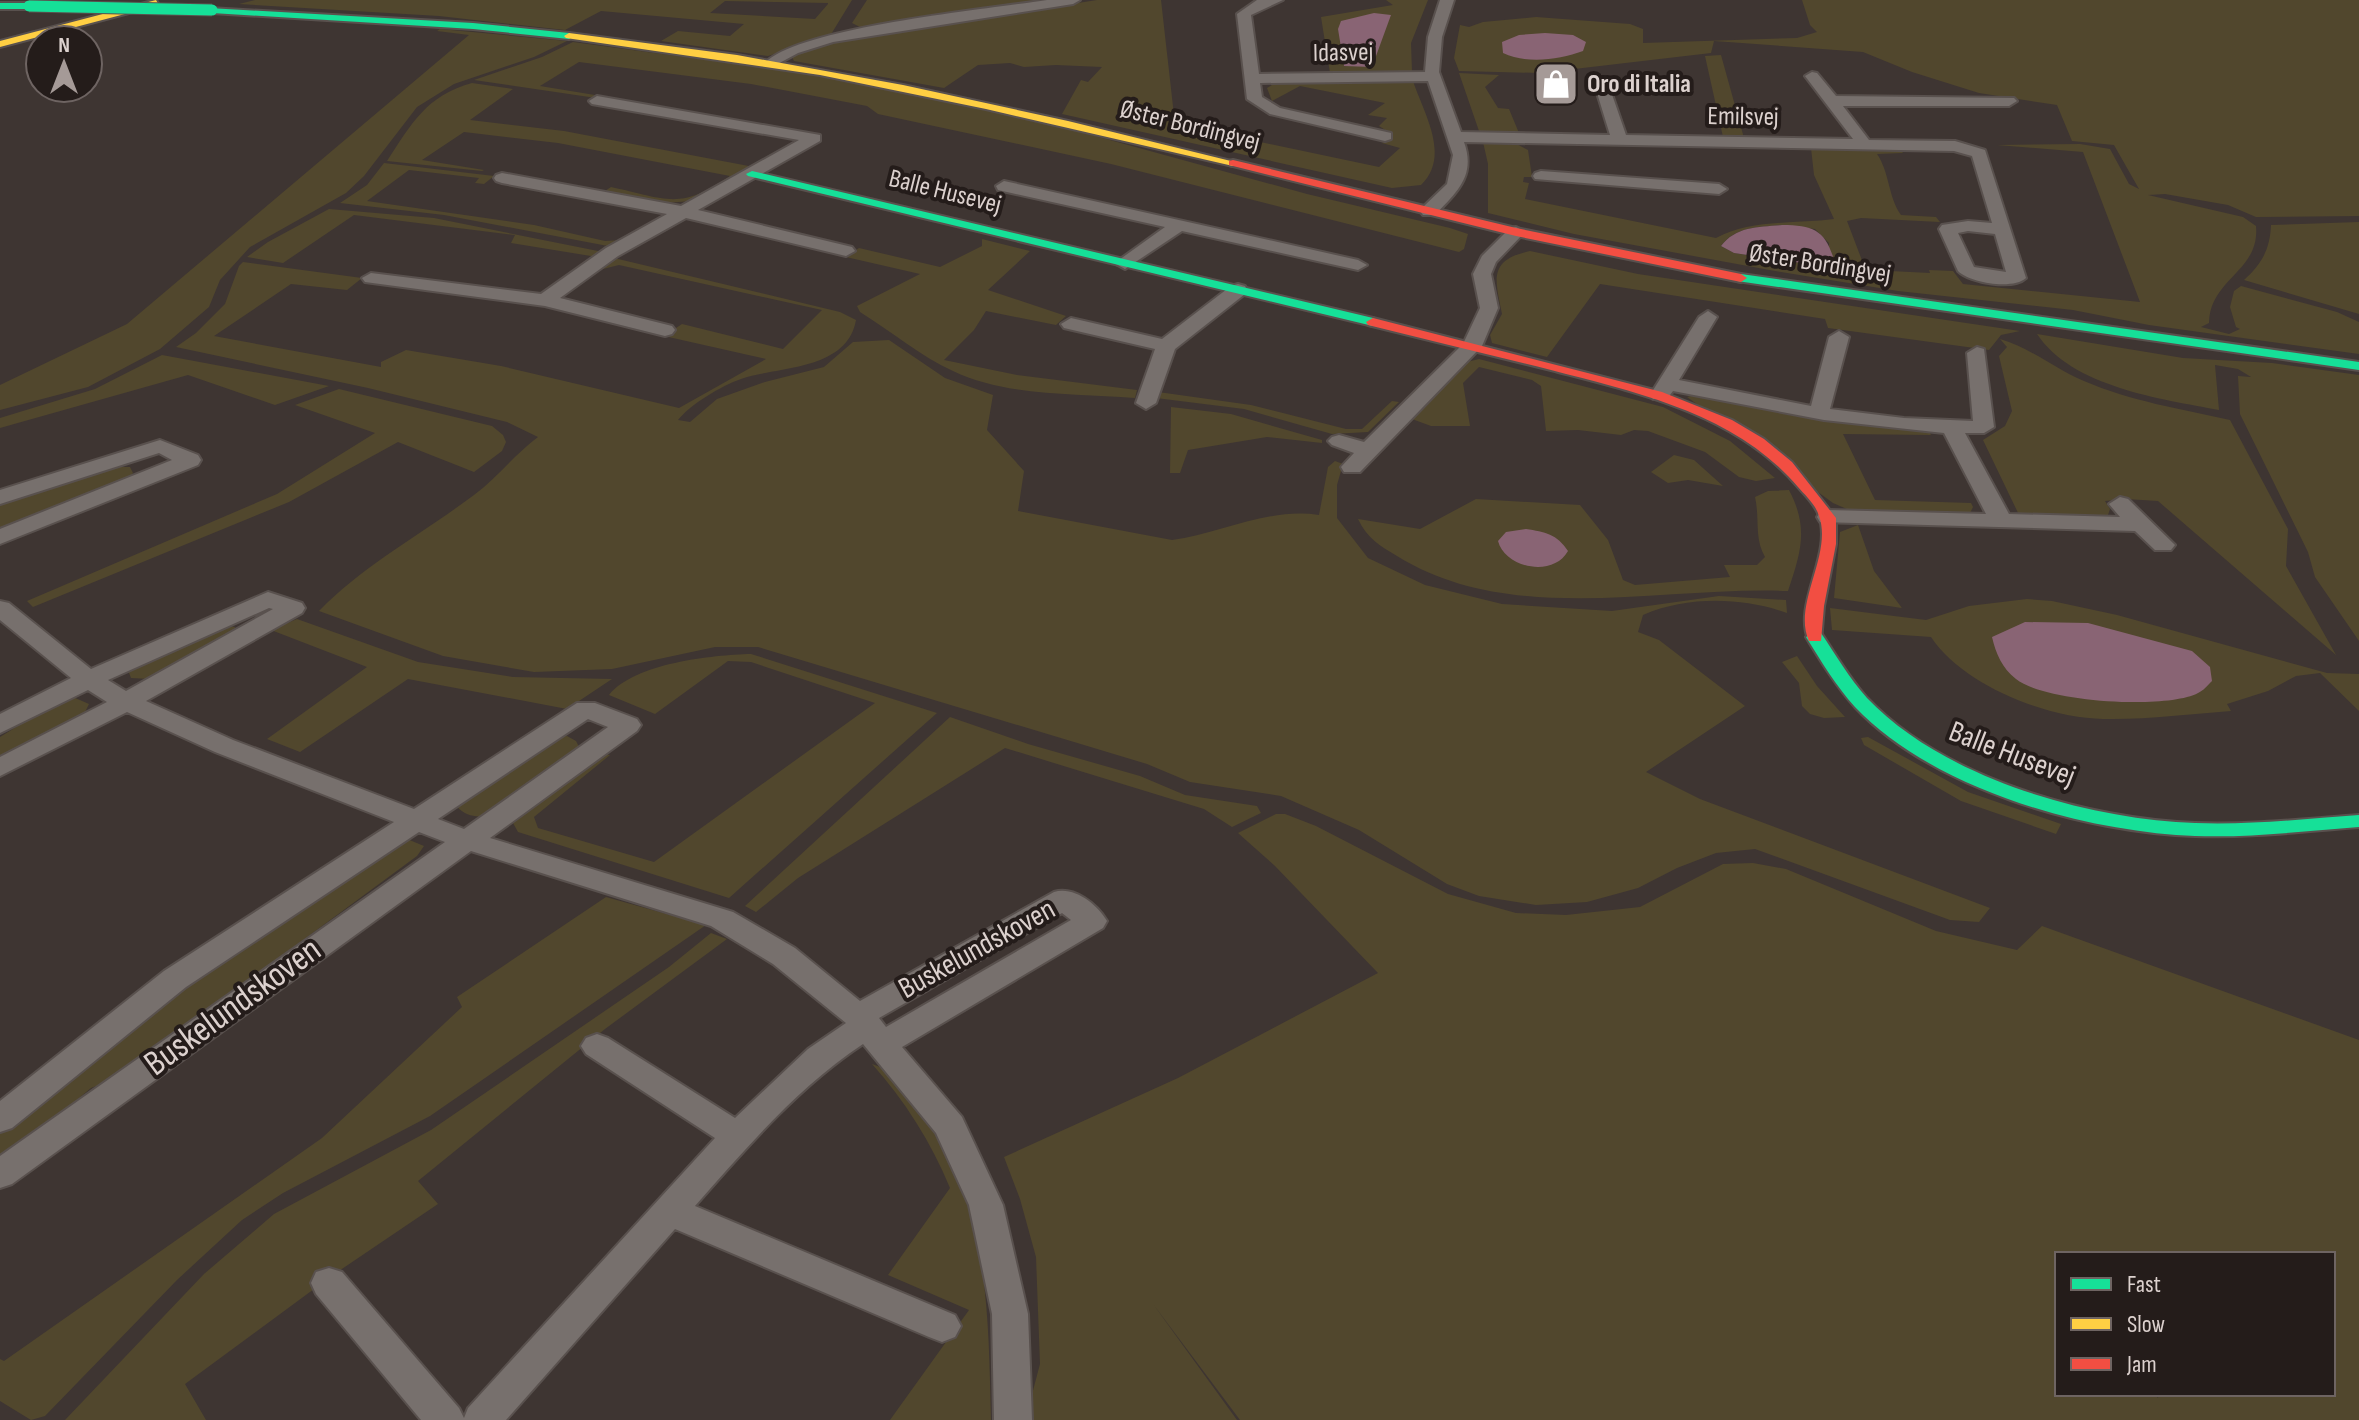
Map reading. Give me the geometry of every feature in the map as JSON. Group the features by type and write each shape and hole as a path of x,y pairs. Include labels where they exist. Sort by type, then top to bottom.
{"main road":[{"path":"0,34 129,0"},
{"path":"0,44 168,0"},
{"name":"Øster Bordingvej","path":"0,6 212,10 488,28 772,63 1012,109 1516,232 1739,278 2359,366"},
{"name":"Balle Husevej","path":"752,174 1664,390 1766,448 1800,477 1828,517 1827,548 1814,600 1814,636 1834,668 1869,710 1930,756 1992,784 2082,812 2172,828 2256,828 2359,821"}],"street":[{"path":"772,63 793,50 831,38 1073,0"},
{"path":"1276,0 1261,3 1244,14 1255,99 1275,111 1385,136"},
{"path":"1429,211 1455,185 1461,155 1434,76 1431,54 1439,17 1447,0"},
{"name":"Idasvej","path":"1252,79 1434,76"},
{"name":"Emilsvej","path":"1812,76 1865,145"},
{"path":"1600,80 1620,140"},
{"path":"1947,87 1961,101"},
{"path":"545,300 612,252 814,138 597,101"},
{"path":"1830,101 2009,101"},
{"path":"1359,130 1377,118"},
{"name":"Emilsvej","path":"1455,137 1955,146 1979,153 2002,229"},
{"path":"1535,139 1539,183 1719,189"},
{"path":"501,178 852,247 828,261"},
{"name":"Balle Husevej","path":"1005,185 1356,266"},
{"path":"1125,264 1179,225"},
{"path":"1352,467 1472,346 1489,308 1482,274 1488,260 1516,232"},
{"path":"371,278 545,300 665,330"},
{"path":"1146,403 1166,346 1238,290"},
{"path":"1664,390 1708,317"},
{"path":"648,342 683,320"},
{"path":"1070,324 1166,346"},
{"path":"1819,413 1839,337"},
{"name":"Balle Husevej","path":"1664,390 1819,413 1952,428 1984,427 1977,353"},
{"path":"1952,428 2002,522"},
{"path":"1339,441 1369,451"},
{"path":"0,497 160,446 190,460 0,537"},
{"path":"2120,504 2163,545"},
{"path":"1828,517 2141,524"},
{"path":"0,725 88,679 268,599 293,608 126,702 0,768"},
{"name":"Buskelundskoven","path":"0,608 88,679 126,702 224,746 466,840 722,919 784,956 870,1028 950,1126 986,1205 1010,1314 1013,1420"},
{"name":"Buskelundskoven","path":"0,1119 175,979 586,709 628,725 0,1174"},
{"name":"Buskelundskoven","path":"482,1420 737,1136 819,1057 870,1028 1092,921 1064,899 870,1028"},
{"path":"597,1046 737,1136"},
{"path":"670,1211 942,1326"},
{"path":"329,1283 445,1420"}],"shaded area":[{"path":"255,0 852,0 830,36 768,56 661,41 678,31 730,36 744,24 601,11 565,30 439,16 239,4","holes":["725,1 828,3 815,19 710,13"]},
{"path":"867,0 1038,0 862,28 852,23"},
{"path":"1097,0 1161,0 1175,124 1379,167 1400,148 1382,143 1393,135 1379,126 1387,118 1368,115 1385,103 1300,86 1272,101 1267,88 1275,83 1413,81 1435,148 1430,174 1421,185 1392,188 1062,114 1081,80 1088,82 1102,67 1024,67 1010,63 978,65 944,88 794,61 792,57 820,44"},
{"path":"1386,0 1428,0 1411,43 1412,72 1277,75 1267,73 1330,73 1321,17 1393,5"},
{"path":"1802,0 2359,0 2359,216 2256,217 2228,205 2165,194 2148,195 2243,217 2256,226 2250,254 2217,295 2209,323 2201,327 2229,334 2240,329 2236,327 2230,307 2234,291 2241,286 2337,312 2359,322 2359,354 2149,325 2073,310 1898,291 1574,234 1488,213 1488,164 1483,142 1511,141 1528,150 1532,177 1524,177 1523,182 1529,183 1525,199 1716,238 1758,225 1834,219 1814,175 1811,148 1899,148 1903,153 1877,154 1897,208 1901,215 1936,217 1940,222 1861,218 1847,221 1863,263 1870,270 1953,271 1963,284 2140,302 2083,152 1997,145 2080,144 2110,149 2129,184 2139,189 2114,145 2072,141 2057,105 1979,93 1912,72 1863,52 1714,41 1711,53 1540,73 1459,71 1454,58 1460,25 1469,27 1483,22 1536,17 1630,24 1643,29 1643,43 1797,38 1817,32 1810,25","holes":["1782,225 1815,229 1829,243 1828,267 1734,253 1721,246 1733,235 1757,227"]},
{"path":"1374,13 1391,15 1372,67 1344,66 1338,29 1341,21"},
{"path":"437,31 567,41 534,57 454,84 417,107 364,176 346,193 250,247 220,280 209,307 160,349 88,387 0,410 0,385 127,324 469,35"},
{"path":"1519,35 1573,35 1586,42 1583,51 1543,60 1522,59 1503,53 1502,42"},
{"path":"573,42 803,73 942,100 1088,134 1468,234 1464,249 1459,252 1111,164 878,114 867,106 751,84 579,62 540,86 601,96 596,98 474,80 542,57"},
{"path":"1721,55 1744,138 1723,137 1705,56"},
{"path":"1459,73 1499,75 1485,87 1498,108 1509,109 1519,133 1479,131"},
{"path":"472,83 513,89 470,120 564,131 754,167 692,201 665,203 605,191 611,187 660,198 685,198 713,187 730,176 558,143 464,132 422,160 482,171 387,161 431,103"},
{"path":"384,163 494,176 484,184 475,183 479,178 409,170 367,201 534,225 605,241 622,240 613,247 444,215 340,203 367,185"},
{"path":"329,209 434,218 603,252 597,257 511,243 515,235 354,215 283,263 247,257"},
{"path":"2359,222 2359,314 2244,280 2264,256 2271,225"},
{"path":"1782,225 1803,226 1818,232 1828,244 1835,263 1829,267 1734,253 1721,246 1741,231"},
{"path":"982,239 1030,251 988,290 1066,316 1056,325 986,311 974,330 944,360 1017,375 1137,390 1135,398 1019,390 974,379 929,358 860,312 857,306 920,274 846,257 859,248 940,267 982,246"},
{"path":"1530,251 1638,274 2020,331 2001,335 1989,350 1828,328 1825,319 1600,284 1547,357 1492,343 1490,335 1502,314 1497,281 1501,266 1516,255"},
{"path":"614,258 840,312 856,320 850,337 825,358 733,382 698,402 678,420 690,422 717,399 765,382 824,367 853,342 889,340 945,378 993,395 987,430 1024,471 1018,511 1172,540 1263,518 1319,515 1328,467 1335,461 1343,464 1337,485 1337,518 1368,558 1425,585 1502,604 1612,611 1719,596 1786,600 1787,613 1752,604 1715,601 1678,604 1643,615 1638,632 1659,640 1745,706 1646,772 1700,799 1990,908 1979,922 1950,920 1755,849 1716,853 1638,888 1587,902 1536,905 1479,896 1447,884 1359,830 1281,796 1190,782 1147,764 758,647 715,647 612,669 534,672 443,656 319,611 375,564 482,488 538,437 507,422 368,388 176,347 196,333 225,304 239,266 243,262 362,278 347,290 291,284 214,336 381,367 381,362 406,350 501,366 679,408 766,359 664,336 682,324 783,349 822,310 619,265 595,271"},
{"path":"2037,334 2183,358 2272,363 2359,375 2359,641 2315,577 2308,552 2240,414 2238,376 2251,377 2238,369 2215,365 2219,410 2171,401 2119,388 2072,367 2052,352"},
{"path":"2000,339 2101,388 2230,420 2288,529 2286,566 2336,655 2158,501 2105,501 2110,509 2107,518 2020,517 1983,440 2005,426 2012,411 1999,356 2007,347"},
{"path":"162,355 329,386 275,405 188,375 0,428 0,418 95,389"},
{"path":"1479,359 1663,407 1730,441 1775,478 1756,481 1739,477 1705,452 1648,431 1634,430 1621,435 1578,430 1546,431 1541,386 1532,380 1479,367 1463,383 1470,426 1431,426 1412,419 1463,363"},
{"path":"339,389 492,426 506,442 502,451 474,472 398,442 289,502 33,607 27,601 277,494 375,433 295,405"},
{"path":"1158,392 1251,405 1346,429 1362,429 1392,401 1399,402 1368,432 1332,434 1244,409 1156,398"},
{"path":"1694,395 1794,416 1928,429 1931,435 1843,434 1875,500 1971,503 1973,507 1969,515 1849,510 1833,503 1687,397"},
{"path":"1171,407 1231,414 1322,440 1322,443 1267,437 1188,450 1180,473 1170,473"},
{"path":"1674,455 1694,460 1723,486 1688,480 1668,483 1651,472"},
{"path":"113,467 130,467 133,473 127,481 0,534 0,499"},
{"path":"1789,490 1799,516 1801,540 1788,591 1588,598 1537,597 1488,591 1441,578 1397,556 1374,541 1358,519 1420,529 1476,499 1580,505 1608,540 1623,580 1635,585 1730,577 1724,565 1757,565 1765,557 1760,543 1755,497 1768,491"},
{"path":"1858,525 1874,571 1902,608 1834,598 1840,532"},
{"path":"1526,529 1550,535 1568,551 1552,565 1541,567 1519,563 1502,550 1498,541 1506,532"},
{"path":"2027,599 2052,601 2117,615 2327,673 2359,674 2359,711 2320,673 2296,676 2268,691 2227,704 2231,711 2135,719 2081,717 2032,705 1984,684 1963,670 1931,637 1832,630 1830,608 1926,620 1969,606"},
{"path":"297,619 418,662 513,677 612,679 567,709 408,679 300,752 267,739 367,667 271,630"},
{"path":"2025,622 2088,623 2192,651 2210,667 2212,681 2200,692 2182,698 2134,702 2077,698 2031,687 2007,670 1992,637"},
{"path":"225,625 235,627 234,632 150,679 131,678 128,670"},
{"path":"751,654 937,713 729,898 518,832 513,823 603,754 610,755 534,817 538,828 654,862 875,703 751,662 728,661 655,714 609,695 621,684 655,668 716,656"},
{"path":"1797,656 1817,686 1845,717 1824,718 1810,714 1802,706 1799,683 1782,662"},
{"path":"73,697 89,704 83,716 0,761 0,737 44,710"},
{"path":"950,717 1028,744 1140,776 1185,795 1257,806 1261,813 1232,827 1204,809 1005,748 798,878 756,912 745,906"},
{"path":"567,736 576,741 580,749 567,765 552,766 513,794 513,803 485,816 471,815 457,807 463,796 554,738"},
{"path":"1868,737 1968,792 2061,824 2056,834 1961,801 1864,745 1861,738"},
{"path":"1276,814 1285,814 1316,826 1448,894 1516,913 1566,915 1640,907 1723,864 1753,863 1786,869 1936,931 2017,950 2042,926 2359,1040 2359,1420 1240,1420 1153,1304 1237,1420 1034,1420 1031,1398 1040,1364 1036,1257 1020,1199 1004,1157 1178,1078 1378,973 1275,866 1238,833"},
{"path":"407,839 424,846 417,856 115,1079 91,1088 14,1153 0,1160 0,1126 130,1023"},
{"path":"606,897 706,925 430,1116 283,1193 242,1220 177,1280 45,1416 31,1420 0,1401 0,1359 4,1361 322,1138 462,1007 457,997"},
{"path":"711,933 727,939 605,1029 418,1181 438,1204 333,1275 185,1384 206,1420 65,1420 204,1274 274,1214 431,1130 669,967"},
{"path":"872,1064 897,1080 940,1140 971,1216 985,1294 991,1420 890,1420 969,1310 888,1275 950,1188 916,1123"}],"traffic: fast":[{"path":"0,6 29,6"},
{"path":"29,6 212,10"},
{"path":"212,10 473,26 569,36"},
{"path":"752,174 1373,322"},
{"path":"1741,278 2359,366"},
{"path":"1815,637 1854,694 1899,735 1934,757 2010,792 2092,815 2194,830 2359,821"}],"traffic: slow":[{"path":"0,44 156,3"},
{"path":"569,36 820,72 1068,124 1233,163"}],"traffic: jam":[{"path":"1233,163 1516,232 1741,278"},
{"path":"1373,322 1657,395 1727,423 1759,442 1787,465 1821,505 1828,518 1828,544 1816,606 1815,637"}],"place":[{"name":"Oro di Italia","path":"1556,84"}]}
